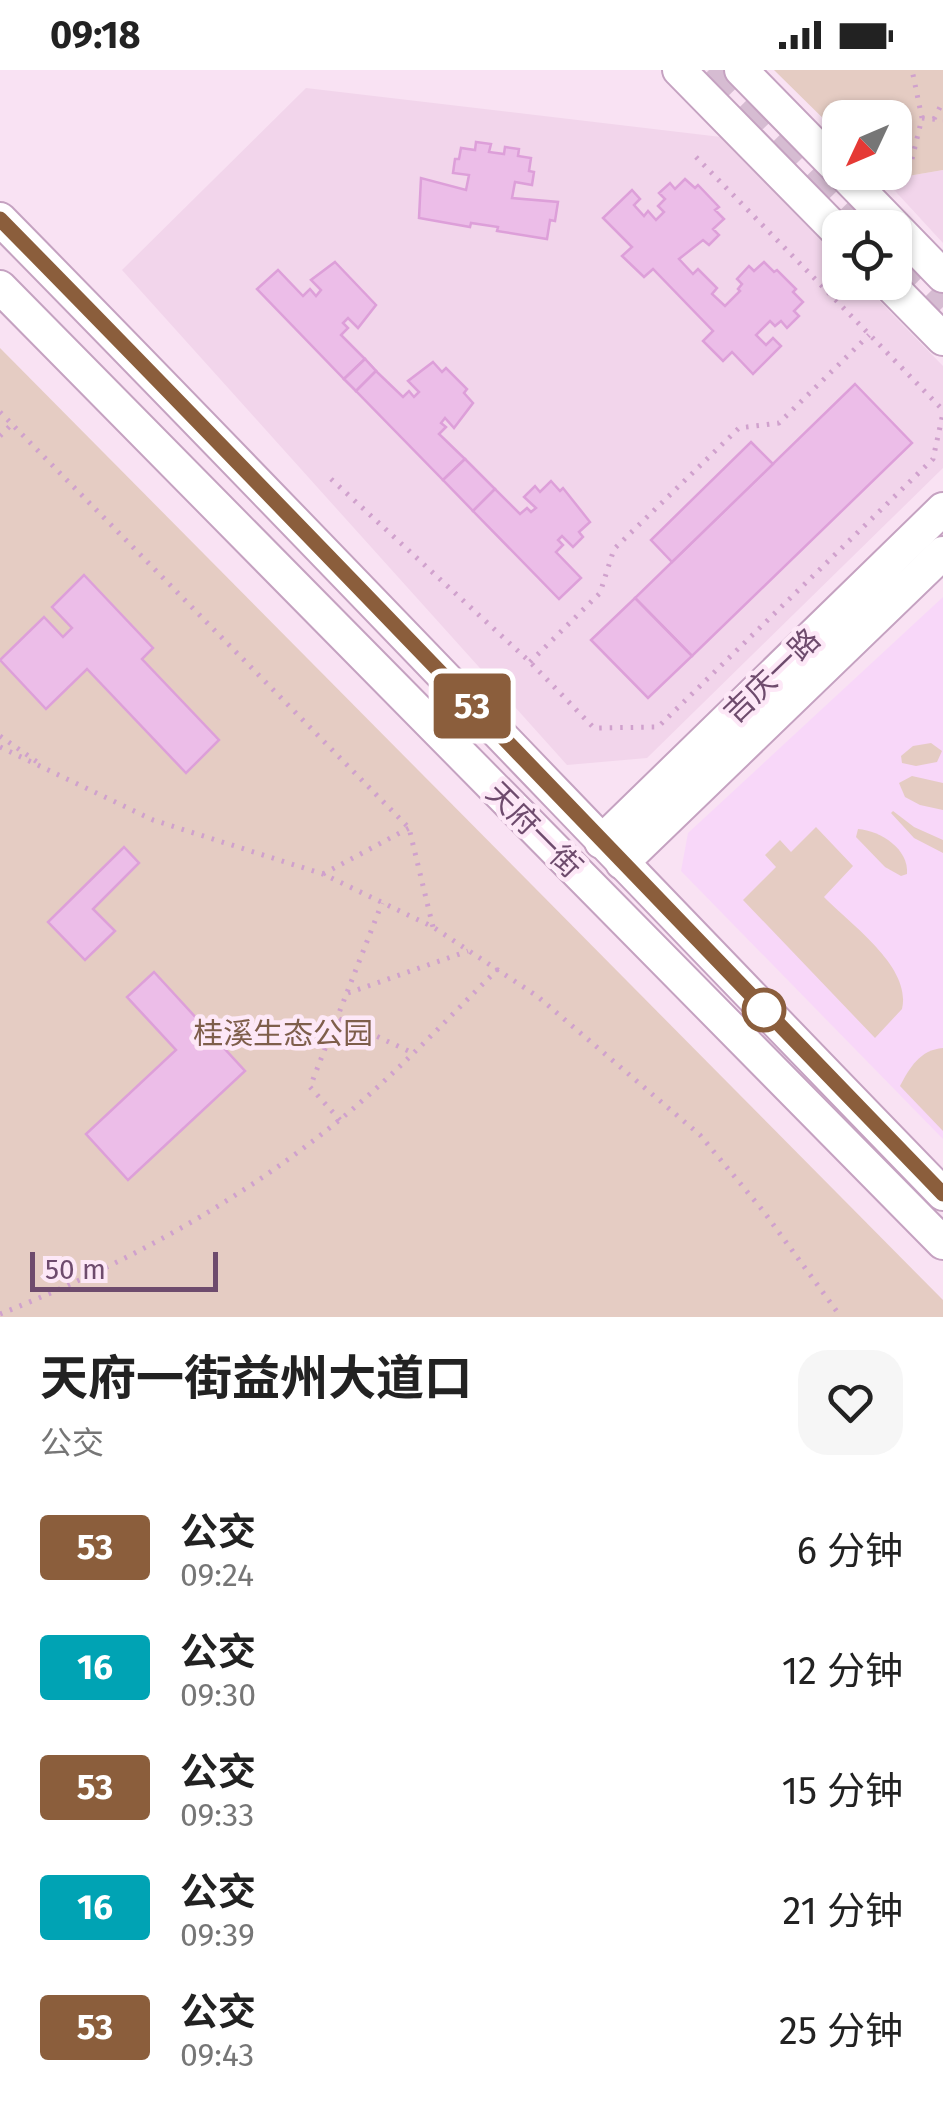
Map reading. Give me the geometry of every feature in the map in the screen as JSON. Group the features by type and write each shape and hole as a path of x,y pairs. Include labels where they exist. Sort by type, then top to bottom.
{"main road":[{"path":"679,70 822,216"},
{"path":"741,70 822,153"},
{"path":"859,190 943,276"},
{"name":"天府一街","path":"0,219 305,528 611,853 943,1194"},
{"name":"天府一街","path":"0,287 943,1244"},
{"path":"905,300 943,339"},
{"name":"吉庆一路","path":"611,853 943,509"},
{"name":"吉庆一路","path":"611,853 943,552"}],"path":[{"path":"912,70 922,118 912,159"},
{"path":"934,119 943,101"},
{"path":"922,118 943,120"},
{"path":"331,479 530,662 594,728 658,726 933,459 943,412 696,156"},
{"path":"530,662 600,593 614,550 738,428 778,423 869,334"},
{"path":"0,412 410,828 433,927"},
{"path":"0,436 12,424"},
{"path":"0,736 55,774"},
{"path":"0,747 152,820 323,874 433,927 498,969 537,996 700,1135 764,1212 841,1317"},
{"path":"323,874 410,828"},
{"path":"340,1120 310,1087 382,903"},
{"path":"348,993 470,951"},
{"path":"0,1314 149,1247 250,1185 340,1120 498,969"},
{"path":"339,1019 413,1052"}],"shaded area":[{"path":"306,88 721,137 822,241 822,300 879,300 943,366 943,468 647,758 567,765 122,270"},
{"path":"943,170 943,243 894,190 912,190 912,175"},
{"path":"943,597 943,1139 681,871 688,833"}],"green space":[{"path":"774,70 943,70 943,170 912,175 912,100 822,100 822,117"},
{"name":"桂溪生态公园","path":"0,348 943,1300 943,1317 0,1317"},
{"path":"931,743 942,751 937,762 916,766 902,763 901,756 913,746"},
{"path":"912,776 943,783 943,810 905,797 899,783"},
{"path":"893,811 914,827 943,840 943,853 914,838"},
{"path":"816,827 853,866 824,897 889,962 903,993 902,1009 875,1038 743,900 776,867 765,855 780,840 791,852"},
{"path":"858,829 876,833 892,843 903,857 907,874 901,876 885,867 856,837"},
{"path":"943,1048 943,1131 900,1086 922,1056"}],"building":[{"path":"476,142 491,144 489,152 504,154 505,147 519,149 518,156 531,158 532,185 515,182 512,198 558,202 547,239 497,231 498,227 471,223 470,227 419,218 421,178 466,190 469,175 453,173 455,159 459,159 461,148 475,150"},
{"path":"685,179 695,188 698,185 719,207 715,210 724,219 713,229 719,235 709,245 703,240 679,259 693,274 698,269 717,288 712,294 725,306 740,291 742,284 737,279 749,266 754,271 764,262 796,289 793,292 803,302 794,311 799,316 787,328 781,321 775,326 770,321 756,335 766,345 773,338 781,346 753,374 732,352 723,361 703,341 713,331 653,269 644,277 622,256 632,247 603,218 632,190 640,199 634,205 644,216 648,211 656,220 664,212 658,206 665,199 659,193 670,183 675,189"},
{"path":"335,262 376,305 358,328 348,318 343,323 348,328 341,335 365,359 344,379 257,289 278,270 303,296 310,289 316,296 321,290 311,280"},
{"path":"365,359 376,371 356,391 344,379"},
{"path":"365,359 376,371 356,391 344,379"},
{"path":"433,362 442,372 446,368 467,389 464,393 473,403 454,428 445,418 441,423 446,427 439,434 465,459 443,480 356,391 376,371 403,397 409,391 414,397 419,392 408,381"},
{"path":"855,384 912,443 692,656 635,598"},
{"path":"751,442 773,464 672,562 651,540"},
{"path":"465,459 495,489 473,511 443,480"},
{"path":"551,481 560,491 563,488 590,522 579,532 583,537 573,547 562,536 558,540 563,545 556,552 581,578 559,599 473,511 495,489 520,514 527,508 531,512 536,508 524,497 535,486 540,492"},
{"path":"84,575 153,648 142,659 219,740 186,773 87,669 46,709 0,660 44,617 63,637 72,628 52,607"},
{"path":"635,598 692,656 648,698 591,640"},
{"path":"124,847 139,863 93,909 115,931 85,960 48,922"},
{"path":"154,972 245,1071 128,1180 86,1134 176,1050 127,997"}],"tunnel":[{"path":"709,70 846,210"},
{"path":"912,276 943,307"}],"bus line":[{"name":"53","path":"0,219 305,528 601,842 943,1194"}]}
